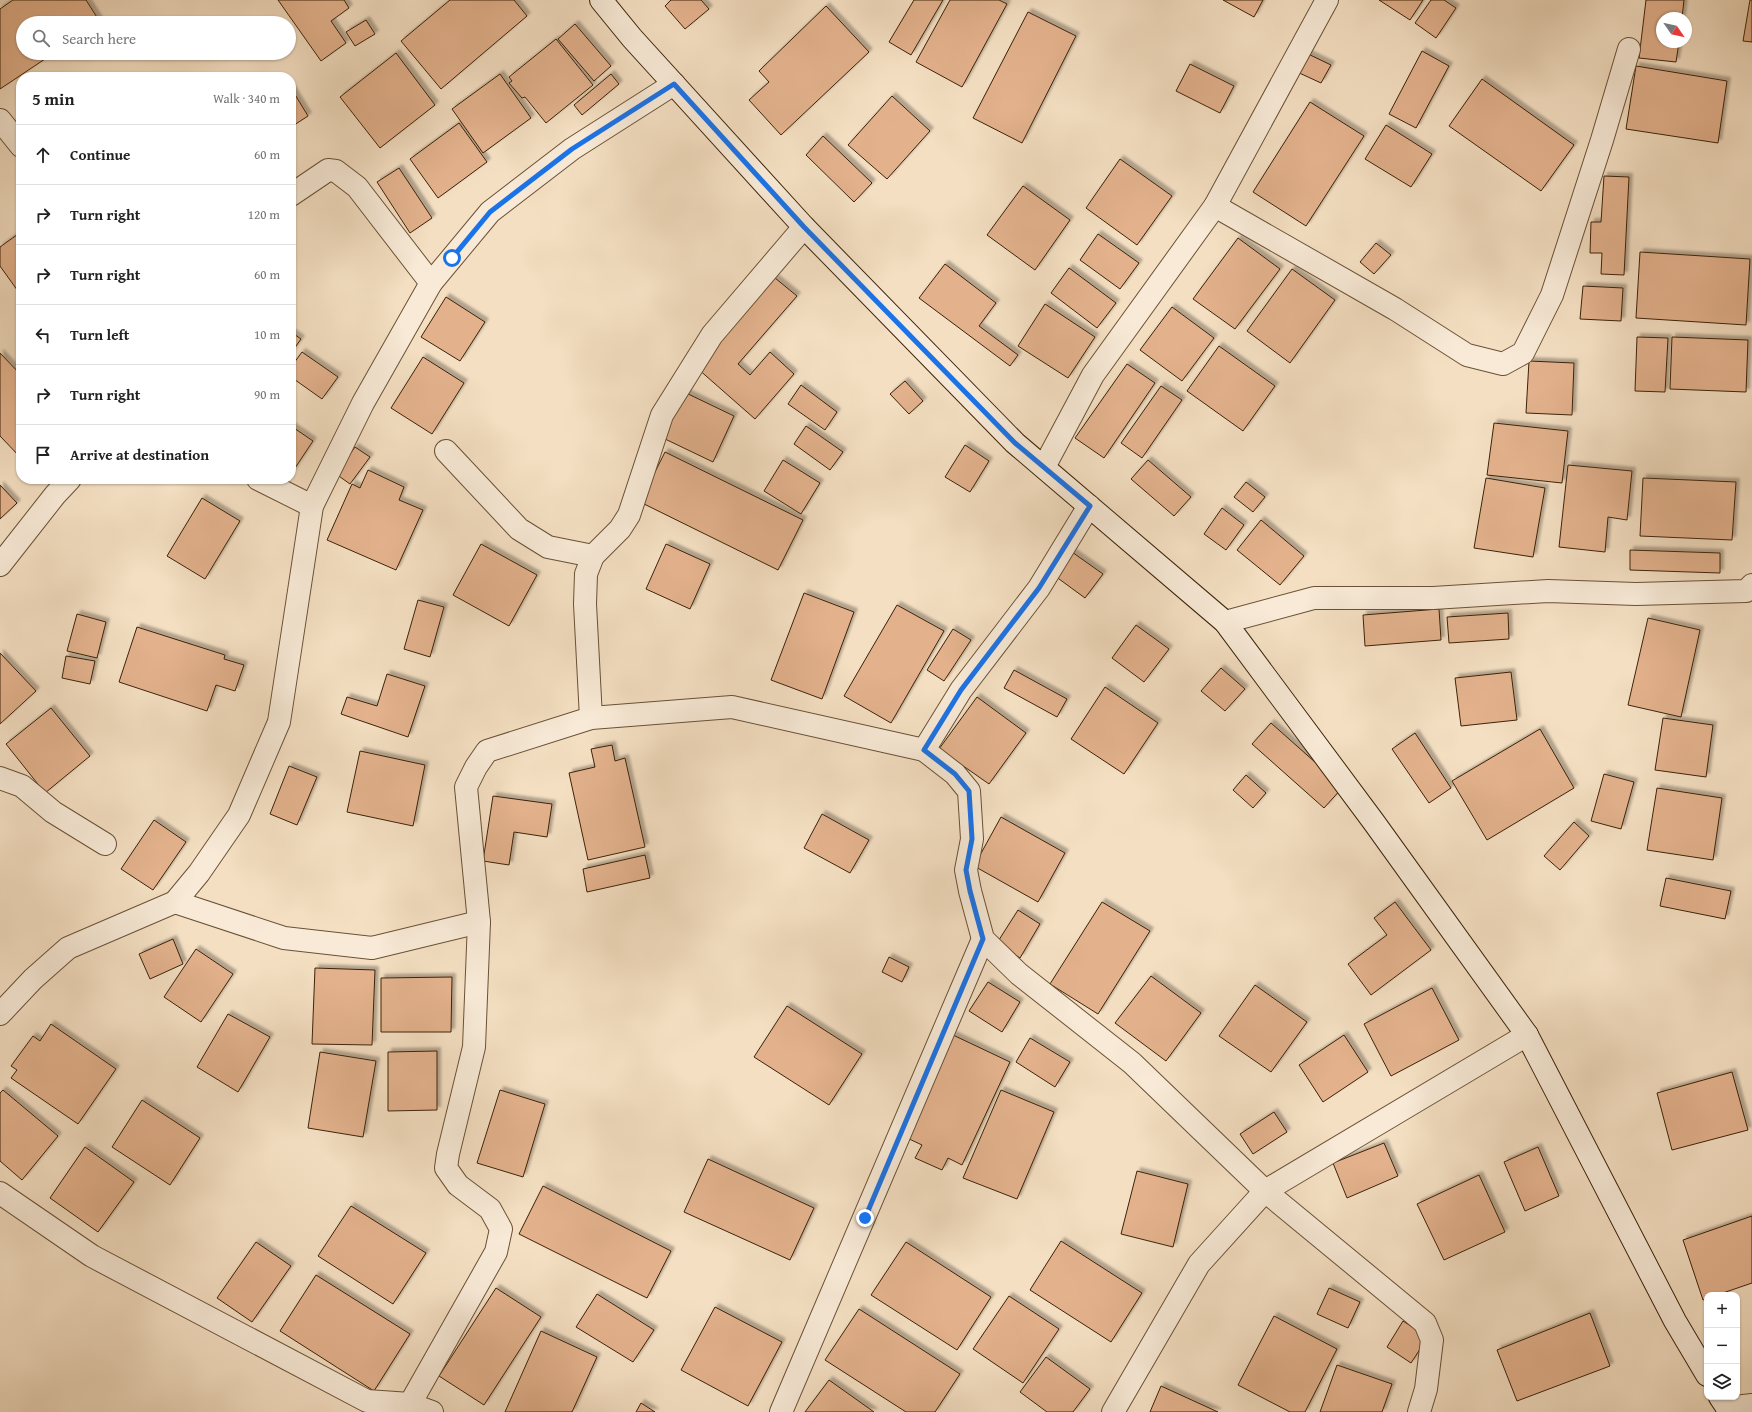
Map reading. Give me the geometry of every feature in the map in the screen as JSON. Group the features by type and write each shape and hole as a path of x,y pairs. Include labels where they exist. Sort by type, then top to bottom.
{"street":[{"path":"601,0 674,84 804,227 1015,443 1225,622 1373,821 1527,1035 1675,1321 1704,1370"},
{"path":"1044,468 1093,375 1215,206 1327,0"},
{"path":"1215,206 1395,309 1467,355 1503,364 1523,352 1552,295 1602,140 1629,50"},
{"path":"0,1014 33,978 68,948 174,902 199,873 239,815 279,722 312,506 363,403 432,283 490,212 572,149 674,84"},
{"path":"0,120 16,140"},
{"path":"296,192 328,170 336,171 357,187 432,283"},
{"path":"591,718 585,604 586,574 593,556 620,529 629,515 662,415 712,335 804,227"},
{"path":"446,452 519,529 548,547 593,556"},
{"path":"0,565 65,484"},
{"path":"268,484 312,506"},
{"path":"924,750 961,690 1039,588 1090,506"},
{"path":"1225,622 1314,598 1433,598 1548,591 1636,594 1750,589"},
{"path":"410,1404 496,1252 501,1229 490,1209 458,1185 446,1168 448,1154 474,1047 479,922 466,787 487,750 591,718 732,707 924,750 955,774 969,791 972,839 966,870 983,939 1019,974 1132,1063 1265,1191 1425,1323 1432,1340 1426,1389 1419,1412"},
{"path":"0,778 22,786 53,812 105,844"},
{"path":"174,902 284,938 372,948 479,922"},
{"path":"781,1412 983,939"},
{"path":"1113,1412 1199,1264 1265,1191 1527,1035"},
{"path":"0,1192 92,1256 363,1406 410,1404 432,1412"},
{"path":"1726,1406 1752,1405"}],"building":[{"path":"13,0 86,0 96,16 16,16 16,60 44,60 26,72 16,72 16,78 0,89 0,9"},
{"path":"278,0 344,0 349,8 331,21 346,43 321,61 296,26 296,16 289,16"},
{"path":"450,0 514,0 527,16 441,89 401,41"},
{"path":"671,0 701,0 709,9 685,29 665,6"},
{"path":"914,0 943,0 911,55 889,42"},
{"path":"950,0 999,0 1007,4 962,87 916,62"},
{"path":"1223,0 1263,0 1254,17"},
{"path":"1379,0 1423,0 1410,20"},
{"path":"1431,0 1444,0 1456,8 1436,38 1415,23"},
{"path":"1646,0 1684,0 1683,12 1656,12 1656,48 1678,48 1676,62 1639,58"},
{"path":"1750,0 1752,0 1752,42 1743,41"},
{"path":"826,6 869,52 781,135 749,100 769,82 759,71"},
{"path":"1028,12 1076,36 1022,143 973,118"},
{"path":"366,20 375,34 355,46 346,32"},
{"path":"575,24 611,66 594,81 558,39"},
{"path":"556,39 593,85 546,123 525,97 522,98 509,83 512,81 509,77"},
{"path":"1422,51 1449,66 1416,128 1389,114"},
{"path":"1304,52 1331,65 1321,83 1295,71"},
{"path":"396,53 435,105 380,148 340,97"},
{"path":"1190,64 1234,86 1220,113 1176,91"},
{"path":"1636,66 1727,81 1718,143 1626,129"},
{"path":"500,74 531,118 483,153 452,109"},
{"path":"611,74 619,84 582,115 574,105"},
{"path":"1482,79 1574,145 1541,191 1449,126"},
{"path":"296,96 308,116 296,124"},
{"path":"892,96 930,131 887,179 848,145"},
{"path":"1310,102 1364,136 1306,226 1253,192"},
{"path":"459,123 487,162 438,198 410,159"},
{"path":"1386,125 1432,154 1411,187 1365,159"},
{"path":"823,136 872,183 854,202 806,155"},
{"path":"1120,159 1172,196 1137,245 1086,208"},
{"path":"399,168 432,218 410,233 377,182"},
{"path":"1604,176 1629,177 1624,275 1601,274 1602,253 1590,253 1591,222 1601,222"},
{"path":"1023,186 1070,220 1035,270 987,235"},
{"path":"1098,234 1139,263 1120,289 1080,260"},
{"path":"16,236 16,288 0,266 0,247"},
{"path":"1238,238 1280,269 1235,329 1193,299"},
{"path":"1376,243 1391,255 1374,274 1360,262"},
{"path":"1640,252 1750,259 1746,325 1636,318"},
{"path":"945,264 996,303 979,326 1018,355 1010,366 919,298"},
{"path":"1069,268 1116,303 1097,328 1051,293"},
{"path":"1292,269 1335,300 1290,363 1247,331"},
{"path":"775,278 797,296 738,364 750,375 770,352 794,374 755,419 697,368"},
{"path":"1583,286 1623,288 1621,321 1580,319"},
{"path":"446,297 485,322 460,361 421,337"},
{"path":"1045,304 1095,337 1068,378 1018,346"},
{"path":"1172,307 1214,338 1182,381 1140,350"},
{"path":"296,336 301,339 296,346"},
{"path":"1637,337 1668,338 1665,392 1635,391"},
{"path":"1672,337 1748,340 1746,392 1670,389"},
{"path":"1219,346 1275,386 1243,431 1187,391"},
{"path":"302,352 338,377 322,399 296,381 296,360"},
{"path":"0,353 16,370 16,453 0,436"},
{"path":"423,357 464,383 432,434 391,408"},
{"path":"1529,361 1574,363 1572,415 1526,413"},
{"path":"1127,364 1155,383 1104,458 1075,438"},
{"path":"905,381 923,401 909,414 890,394"},
{"path":"801,385 837,412 825,430 788,404"},
{"path":"1161,386 1182,400 1142,458 1121,443"},
{"path":"684,392 734,416 713,462 663,438"},
{"path":"1494,423 1568,431 1562,483 1487,475"},
{"path":"806,426 843,452 830,470 794,444"},
{"path":"296,429 313,441 296,466"},
{"path":"965,445 989,461 970,492 945,477"},
{"path":"355,447 370,457 350,484 336,474"},
{"path":"665,452 803,520 778,570 640,502"},
{"path":"783,460 820,483 801,514 764,491"},
{"path":"1148,460 1191,497 1174,516 1131,479"},
{"path":"1568,465 1632,471 1627,520 1608,517 1605,552 1559,547"},
{"path":"368,470 404,487 399,500 423,510 396,570 327,540 352,484 360,488"},
{"path":"1486,478 1545,488 1533,557 1474,548"},
{"path":"1643,478 1736,482 1732,540 1640,536"},
{"path":"1246,482 1265,497 1253,512 1234,497"},
{"path":"0,485 17,503 0,519"},
{"path":"202,498 240,521 205,579 167,556"},
{"path":"1222,508 1244,525 1226,550 1204,534"},
{"path":"1261,520 1304,556 1280,585 1237,550"},
{"path":"481,544 537,575 509,626 453,595"},
{"path":"666,544 710,564 690,609 646,589"},
{"path":"1630,550 1720,553 1720,573 1630,570"},
{"path":"1072,552 1103,574 1085,598 1055,576"},
{"path":"804,593 854,612 822,699 771,680"},
{"path":"418,600 444,607 430,657 404,649"},
{"path":"897,605 944,631 891,723 844,696"},
{"path":"1439,609 1441,640 1365,646 1363,615"},
{"path":"1508,613 1509,639 1449,643 1447,617"},
{"path":"77,614 106,622 97,658 67,651"},
{"path":"1648,618 1700,630 1681,717 1628,705"},
{"path":"1136,625 1169,649 1144,682 1112,658"},
{"path":"137,627 225,655 224,659 244,665 235,691 216,685 207,711 119,682"},
{"path":"953,629 971,640 944,681 927,670"},
{"path":"0,653 36,691 0,724"},
{"path":"66,656 95,661 90,684 62,678"},
{"path":"1221,668 1245,689 1225,711 1201,691"},
{"path":"1014,670 1067,699 1057,717 1004,688"},
{"path":"1511,672 1517,720 1461,726 1455,678"},
{"path":"387,674 425,686 408,737 341,714 347,697 377,706"},
{"path":"1105,687 1158,723 1124,774 1071,739"},
{"path":"977,697 1026,733 989,784 939,749"},
{"path":"51,708 90,756 45,793 6,744"},
{"path":"1663,718 1713,725 1706,777 1655,770"},
{"path":"1271,723 1343,787 1324,808 1252,744"},
{"path":"1540,729 1574,788 1487,840 1452,781"},
{"path":"1415,733 1451,788 1429,803 1392,749"},
{"path":"612,745 615,761 625,758 645,847 588,860 569,773 595,767 591,749"},
{"path":"360,751 425,765 413,826 347,812"},
{"path":"289,766 317,777 297,825 270,814"},
{"path":"1604,774 1634,782 1621,829 1591,821"},
{"path":"1246,775 1266,793 1253,808 1233,790"},
{"path":"1657,788 1722,798 1713,860 1647,850"},
{"path":"493,796 552,804 547,837 514,832 509,865 483,861"},
{"path":"822,814 869,840 850,873 804,848"},
{"path":"1001,817 1065,853 1038,902 974,866"},
{"path":"154,820 186,842 153,890 121,869"},
{"path":"1574,822 1589,836 1560,870 1544,856"},
{"path":"645,855 650,878 587,892 583,869"},
{"path":"1666,878 1731,891 1725,919 1660,906"},
{"path":"1102,902 1150,931 1098,1014 1050,984"},
{"path":"1395,902 1431,950 1371,995 1348,964 1387,935 1374,918"},
{"path":"1018,910 1040,924 1020,958 997,943"},
{"path":"173,939 183,964 150,979 139,954"},
{"path":"196,949 233,974 201,1022 164,997"},
{"path":"889,957 909,967 902,982 882,972"},
{"path":"315,968 375,970 372,1045 312,1044"},
{"path":"1151,976 1201,1013 1166,1061 1115,1023"},
{"path":"452,977 451,1032 381,1032 381,978"},
{"path":"988,982 1020,1002 1002,1032 969,1011"},
{"path":"1255,985 1307,1022 1271,1072 1219,1036"},
{"path":"1432,988 1459,1040 1391,1076 1364,1024"},
{"path":"787,1006 862,1054 829,1105 754,1057"},
{"path":"228,1014 270,1037 238,1092 197,1067"},
{"path":"51,1024 116,1069 78,1124 11,1078 17,1070 11,1066 33,1036 40,1041"},
{"path":"953,1035 1010,1062 962,1165 948,1158 942,1170 915,1158 922,1145 905,1137"},
{"path":"1344,1035 1368,1072 1323,1102 1299,1065"},
{"path":"1030,1038 1070,1062 1055,1087 1016,1062"},
{"path":"437,1051 437,1110 388,1111 388,1052"},
{"path":"320,1052 376,1061 363,1137 308,1128"},
{"path":"1732,1072 1748,1130 1672,1150 1657,1093"},
{"path":"3,1090 58,1136 22,1180 0,1161 0,1093"},
{"path":"500,1090 545,1104 523,1177 477,1163"},
{"path":"1001,1090 1054,1112 1017,1199 963,1178"},
{"path":"142,1100 200,1138 170,1185 112,1147"},
{"path":"1274,1112 1287,1132 1253,1154 1240,1134"},
{"path":"1384,1143 1398,1176 1347,1198 1333,1163"},
{"path":"85,1147 134,1182 98,1232 50,1198"},
{"path":"1538,1147 1559,1196 1525,1211 1504,1162"},
{"path":"708,1159 814,1208 790,1260 684,1212"},
{"path":"1137,1171 1188,1184 1173,1247 1121,1234"},
{"path":"1479,1175 1505,1232 1444,1260 1417,1204"},
{"path":"543,1186 671,1251 647,1298 519,1234"},
{"path":"351,1206 426,1253 393,1304 318,1256"},
{"path":"1752,1216 1752,1283 1726,1292 1704,1292 1703,1300 1683,1240"},
{"path":"1061,1241 1142,1293 1111,1342 1030,1290"},
{"path":"256,1242 291,1266 252,1322 217,1298"},
{"path":"906,1242 991,1297 957,1350 871,1295"},
{"path":"316,1275 410,1334 374,1391 280,1331"},
{"path":"496,1288 541,1317 484,1405 439,1376"},
{"path":"1329,1288 1360,1302 1348,1328 1317,1314"},
{"path":"597,1294 654,1330 633,1362 576,1327"},
{"path":"1009,1296 1059,1329 1023,1383 973,1349"},
{"path":"715,1307 782,1342 748,1406 681,1370"},
{"path":"859,1309 960,1374 935,1412 906,1412 825,1360"},
{"path":"1590,1313 1610,1366 1517,1401 1497,1350"},
{"path":"1274,1316 1337,1349 1305,1412 1290,1412 1238,1385"},
{"path":"1403,1321 1428,1337 1411,1363 1387,1347"},
{"path":"541,1331 597,1357 572,1412 505,1412"},
{"path":"1046,1357 1090,1389 1073,1412 1047,1412 1020,1392"},
{"path":"1337,1365 1392,1384 1382,1412 1320,1412"},
{"path":"829,1380 874,1412 805,1412"},
{"path":"1161,1386 1218,1412 1150,1412"},
{"path":"641,1403 655,1412 636,1412"}],"route":[{"path":"452,258 490,212 572,149 674,84 804,227 1015,443 1090,506 1039,588 961,690 924,750 955,774 969,791 972,839 966,870 983,939 865,1218"}]}
